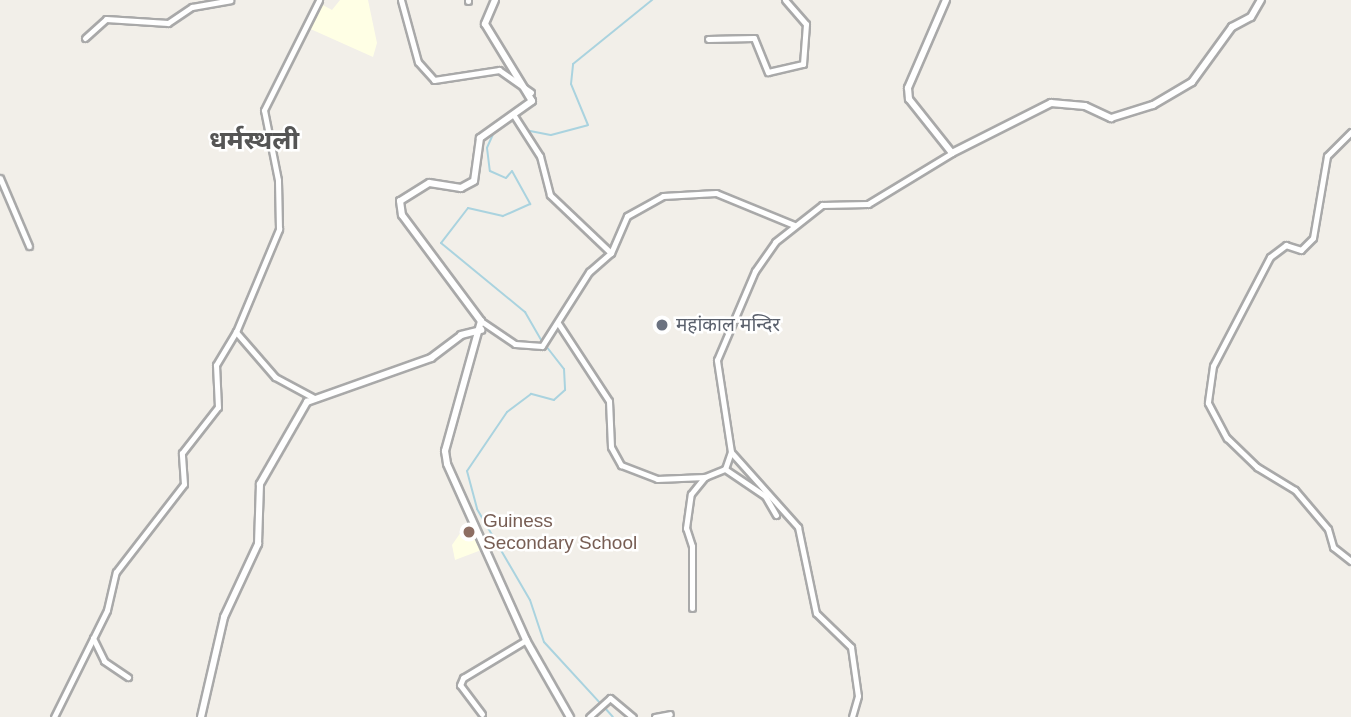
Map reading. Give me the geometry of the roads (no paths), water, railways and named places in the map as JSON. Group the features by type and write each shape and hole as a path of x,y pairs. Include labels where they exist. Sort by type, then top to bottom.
{"street":[{"path":"85,38 106,19 168,23 192,7 230,0"},
{"path":"54,717 93,638 116,572 184,484 181,453 218,407 216,365 236,332 279,229 278,180 264,110 319,0"},
{"path":"401,0 418,62 434,80 499,70 531,92"},
{"path":"495,0 485,24 531,92"},
{"path":"708,39 754,38 768,72 803,64 806,24 785,0"},
{"path":"946,0 908,88 909,99 952,153"},
{"path":"558,323 609,401 611,447 621,466 657,478 705,477 725,468 731,452 718,360 755,271 794,225 822,205 868,204 952,153 1062,101 1111,118 1153,105 1192,82 1232,27 1251,17 1261,0"},
{"path":"531,92 525,111 480,138 474,181 461,188 429,183 400,201 402,215 481,321 515,344 542,346 551,338 589,272 611,253 627,216 663,196 716,193 794,225"},
{"path":"514,117 540,156 550,195 611,253"},
{"path":"1351,132 1327,156 1313,238 1301,250 1286,245 1270,257 1213,366 1208,403 1227,438 1256,467 1294,490 1328,529 1333,547 1351,561"},
{"path":"0,178 29,246"},
{"path":"481,321 481,330 445,451 447,464 526,640 570,717"},
{"path":"201,717 224,618 258,544 260,484 314,398 412,366 461,335 481,330"},
{"path":"236,332 275,377 314,398"},
{"path":"731,452 798,527 816,613 851,647 858,696 852,717"},
{"path":"725,468 765,496 776,514"},
{"path":"692,608 687,562 692,546 686,527 691,494 705,477"},
{"path":"93,638 104,661 128,677"},
{"path":"482,714 460,685 463,678 526,640"},
{"path":"589,717 610,698 634,717"},
{"path":"655,717 670,714"}],"waterway":[{"path":"525,130 551,135 588,125 571,84 573,64 652,0"},
{"path":"494,132 487,148 490,171 506,178 512,171 530,204 503,216 468,208 441,243 525,312 542,342"},
{"path":"546,346 564,369 565,390 554,400 531,394 507,412 467,471 477,509 530,600 544,642 600,703"},
{"path":"604,707 613,717"}],"place":[{"name":"महांकाल मन्दिर","path":"662,325"},
{"name":"Guiness Secondary School","path":"469,532"}],"district":[{"name":"धर्मस्थली","path":"254,141"}]}
